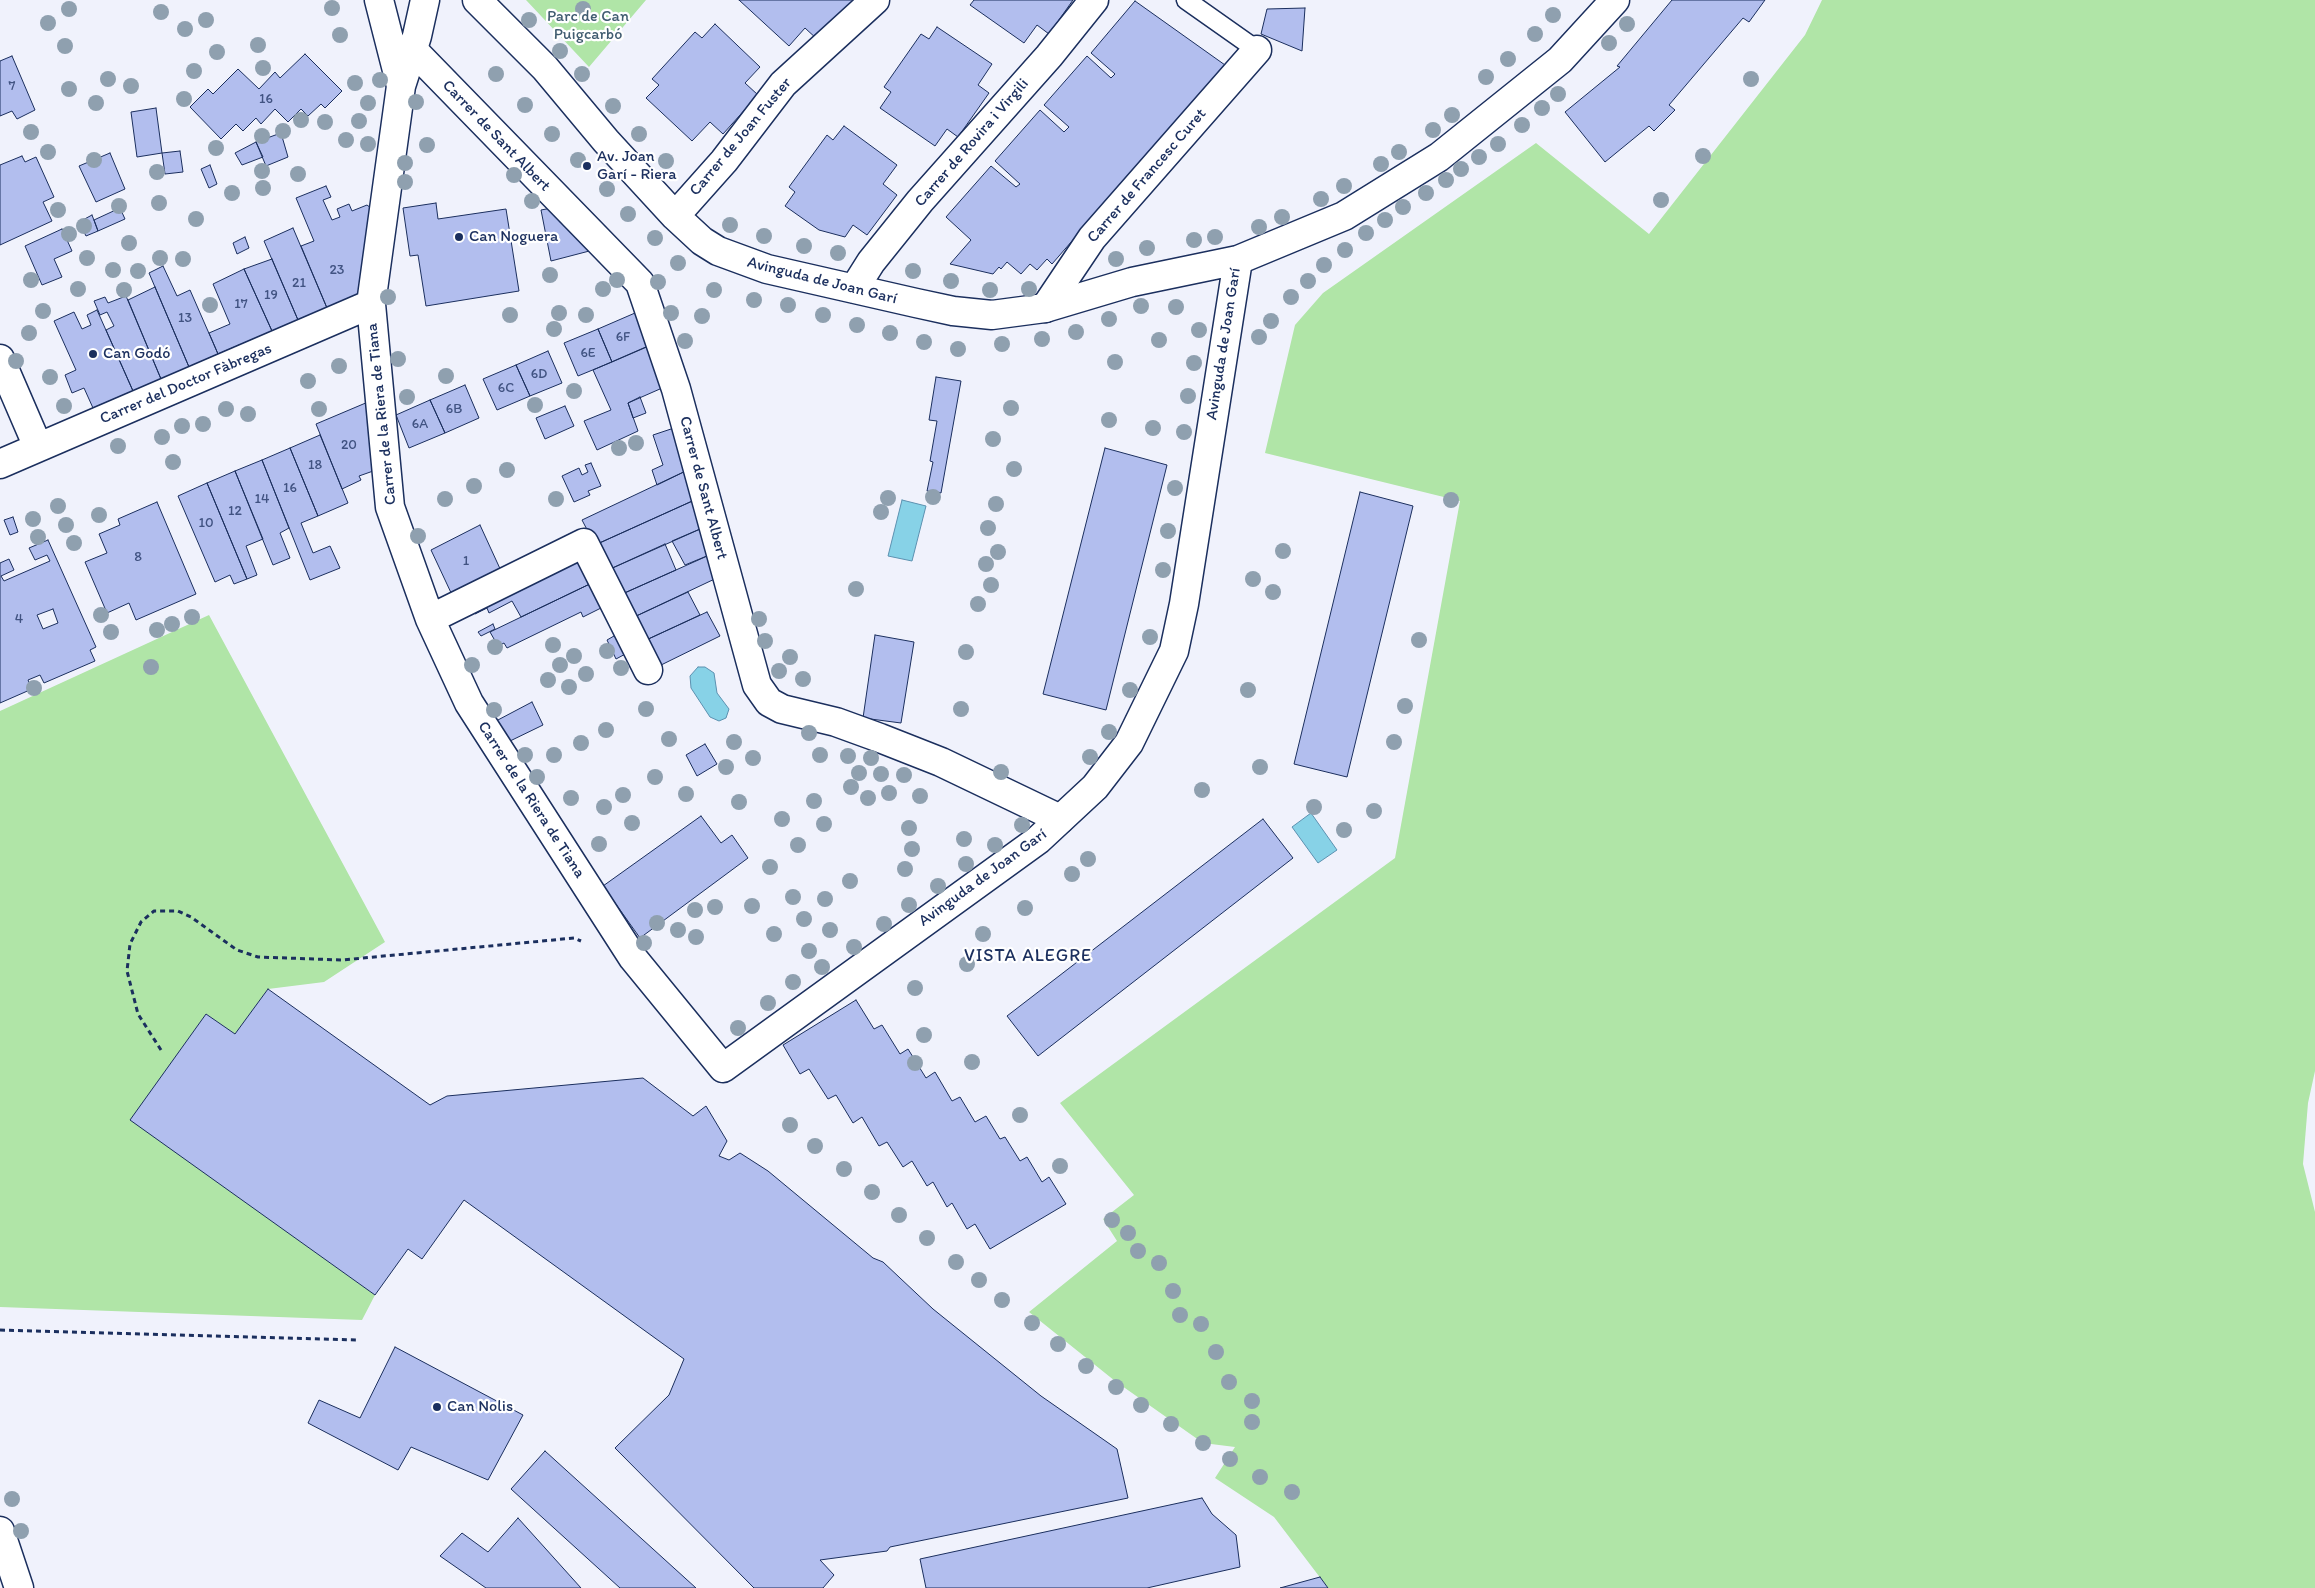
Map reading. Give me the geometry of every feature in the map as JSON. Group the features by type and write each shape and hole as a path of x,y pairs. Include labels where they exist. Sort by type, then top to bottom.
{"street":[{"path":"380,0 401,86"},
{"name":"Carrer de la Riera de Tiana","path":"424,0 413,50 401,86 371,304 390,508 430,619 469,703 633,958 723,1068"},
{"name":"Avinguda de Joan Garí","path":"477,0 545,68 606,141 675,216 702,241 740,261 953,311 992,315 1046,308 1132,282 1238,260 1184,604 1174,651 1129,744 1095,787 1038,840 723,1068"},
{"name":"Carrer de Joan Fuster","path":"675,216 724,160 783,84 875,0"},
{"name":"Carrer de Rovira i Virgili","path":"854,289 871,262 920,201 1049,56 1094,0"},
{"path":"1238,260 1344,216 1439,156 1560,60 1615,0"},
{"name":"Carrer de Sant Albert","path":"413,50 640,283 676,389 757,685 769,702 782,709 836,722 941,762 1060,819"},
{"name":"Carrer de Francesc Curet","path":"1046,308 1092,238 1257,50"},
{"name":"Carrer del Doctor Fàbregas","path":"0,464 371,304"},
{"path":"0,359 38,448"},
{"path":"430,619 584,542 648,670"},
{"path":"0,1531 20,1588"}],"lane":[{"path":"1186,0 1257,50"}],"path":[{"path":"161,1050 138,1014 127,971 130,944 142,922 154,911 178,911 191,917 237,950 258,957 342,960 574,938 586,943"},
{"path":"0,1330 356,1340"}],"green space":[{"name":"Parc de Can Puigcarbó","path":"526,0 646,0 589,67"},
{"path":"1822,0 2315,0 2315,1071 2308,1103 2303,1164 2315,1212 2315,1588 1328,1588 1274,1517 1215,1478 1235,1447 1203,1443 1115,1381 1029,1312 1117,1241 1103,1219 1134,1195 1060,1103 1395,858 1460,501 1265,453 1295,325 1323,293 1536,143 1649,234 1805,35"},
{"path":"209,615 385,942 324,982 268,989 235,1034 206,1014 131,1120 375,1295 362,1320 0,1307 0,711"}],"water":[{"path":"902,500 926,506 912,561 888,556"},
{"path":"698,667 705,667 714,673 717,693 729,709 726,718 719,721 710,717 691,688 690,676"},
{"path":"1311,813 1337,850 1318,863 1292,827"}],"building":[{"path":"739,0 857,0 818,40 805,28 789,46"},
{"path":"974,0 1073,0 1049,34 1037,25 1024,43 970,5"},
{"path":"1672,0 1765,0 1749,22 1743,18 1669,105 1675,110 1654,131 1649,126 1605,162 1565,112 1620,67 1617,66"},
{"path":"1135,1 1225,65 1052,264 1047,259 1037,270 1030,264 1021,274 1007,262 993,274 950,264 971,240 946,217 991,166 1016,187 1020,184 995,161 1040,110 1064,132 1069,127 1044,105 1087,56 1111,78 1115,74 1091,53"},
{"path":"1305,8 1302,51 1261,34 1267,9"},
{"path":"715,24 760,67 745,83 758,95 723,134 710,122 692,141 646,98 659,85 652,79 695,32 702,38"},
{"path":"937,27 992,64 978,85 989,93 958,137 947,129 935,146 880,108 891,92 884,87 921,34 929,39"},
{"path":"305,54 342,91 325,108 321,104 308,116 301,109 288,122 275,109 261,124 256,118 243,131 236,124 221,139 190,107 208,89 213,94 238,69 259,89 275,72 280,78"},
{"path":"12,56 35,110 17,119 12,111 0,116 0,61"},
{"path":"156,108 162,153 137,157 131,112"},
{"path":"844,126 897,165 883,184 897,195 867,235 853,225 845,237 819,230 785,206 795,192 789,187 827,135 833,140"},
{"path":"281,133 288,157 266,166 256,142"},
{"path":"256,142 263,157 242,165 235,153"},
{"path":"180,151 183,172 165,174 162,153"},
{"path":"110,153 125,189 96,202 79,166"},
{"path":"22,156 25,162 36,157 54,197 43,202 52,221 0,245 0,165"},
{"path":"210,165 217,184 209,188 201,169"},
{"path":"326,186 331,197 323,200 332,220 340,217 337,209 349,204 352,211 367,205 371,208 358,295 327,308 301,246 314,241 296,198"},
{"name":"Can Noguera","path":"436,203 438,219 506,209 519,291 426,306 418,255 410,256 403,208"},
{"path":"557,207 597,249 551,261 541,210"},
{"path":"120,208 125,219 98,231 94,220"},
{"path":"92,215 98,231 86,236 79,222"},
{"path":"293,228 327,308 298,320 264,241"},
{"path":"62,229 72,251 54,259 62,277 42,285 25,246"},
{"path":"245,237 249,248 237,254 233,243"},
{"path":"272,259 298,320 272,331 244,269"},
{"path":"163,266 177,296 190,290 218,354 189,367 149,273"},
{"path":"244,269 272,331 218,354 209,333 230,324 213,284"},
{"path":"155,287 189,367 161,379 128,300"},
{"path":"126,296 161,379 133,391 106,330 114,326 107,312 100,315 94,301 105,297 108,303"},
{"name":"Can Godó","path":"97,310 133,391 93,408 84,388 72,393 65,375 76,370 54,321 74,312 82,329 91,325 87,315"},
{"path":"635,313 649,346 612,362 598,329"},
{"path":"598,329 612,362 578,376 564,343"},
{"path":"655,343 669,385 628,403 638,431 597,450 584,421 611,410 593,370"},
{"path":"548,351 562,383 530,396 516,365"},
{"path":"516,365 530,396 497,410 483,379"},
{"path":"936,377 961,381 941,493 927,491 933,462 930,461 937,421 929,420"},
{"path":"465,385 479,418 445,433 430,400"},
{"path":"640,397 646,413 633,418 628,403"},
{"path":"430,400 445,433 409,448 396,415"},
{"path":"368,402 376,470 359,476 361,480 342,489 316,424"},
{"path":"565,406 574,426 545,439 536,418"},
{"path":"680,426 692,468 657,485 652,470 663,465 653,435"},
{"path":"320,435 348,503 318,516 290,448"},
{"path":"290,448 318,516 301,523 313,553 330,546 340,568 310,580 262,460"},
{"path":"1105,448 1167,465 1106,710 1043,694"},
{"path":"262,460 289,528 280,533 290,558 273,565 235,471"},
{"path":"591,463 601,486 588,491 590,495 574,502 562,476 579,468 582,475 588,472 585,465"},
{"path":"692,468 699,498 595,545 582,520"},
{"path":"235,471 263,539 246,546 257,575 247,579 207,483"},
{"path":"207,483 247,579 234,584 230,575 215,582 178,496"},
{"path":"1360,492 1413,506 1347,777 1294,764"},
{"path":"699,498 707,526 608,570 595,545"},
{"path":"157,502 196,594 136,620 129,603 107,613 85,562 107,553 99,534 120,525 118,519"},
{"path":"13,517 18,532 10,535 4,520"},
{"path":"480,525 502,573 453,597 431,550"},
{"path":"707,526 714,553 685,565 672,541"},
{"path":"48,540 96,647 90,650 95,661 44,683 40,675 28,680 32,689 0,703 0,563 9,559 14,570 1,576 4,581 50,561 47,555 35,560 29,548","holes":["53,609 58,623 43,629 37,615"]},
{"path":"665,544 676,570 620,595 608,570"},
{"path":"714,553 721,576 632,618 620,595"},
{"path":"584,558 596,581 521,617 512,601 489,613 487,608 475,614 474,611"},
{"path":"596,581 607,605 583,617 581,612 507,648 504,643 498,646 490,632"},
{"path":"688,592 700,615 644,641 632,618"},
{"path":"707,612 720,636 657,667 644,641"},
{"path":"493,624 495,629 481,636 478,632"},
{"path":"621,632 631,651 616,659 607,640"},
{"path":"875,635 914,642 901,723 863,718"},
{"path":"532,702 543,725 508,742 496,721"},
{"path":"705,744 717,764 697,776 686,755"},
{"path":"701,816 721,843 732,835 748,858 640,938 603,886"},
{"path":"1263,819 1293,858 1038,1056 1007,1016"},
{"path":"268,989 430,1105 447,1096 643,1078 693,1116 706,1106 727,1141 719,1156 729,1160 740,1153 768,1171 873,1258 883,1262 933,1309 1041,1396 1117,1449 1128,1498 890,1547 887,1551 820,1560 834,1575 823,1588 754,1588 615,1448 669,1395 684,1359 464,1200 422,1259 408,1249 375,1295 130,1120 206,1014 235,1034"},
{"path":"856,1000 874,1029 882,1025 900,1054 908,1049 926,1078 935,1072 952,1101 960,1097 975,1122 986,1116 1000,1139 1005,1137 1020,1161 1027,1157 1042,1182 1049,1177 1066,1204 990,1249 975,1224 967,1229 952,1203 947,1207 933,1182 927,1186 912,1161 903,1167 887,1142 879,1146 862,1117 853,1123 836,1095 828,1099 809,1069 800,1074 783,1045"},
{"name":"Can Nolis","path":"395,1347 523,1415 488,1480 411,1447 398,1470 308,1423 319,1400 360,1418"},
{"path":"545,1451 696,1588 620,1588 511,1489"},
{"path":"1202,1498 1212,1514 1236,1535 1240,1567 1147,1588 926,1588 920,1559"},
{"path":"518,1518 581,1588 486,1588 440,1556 462,1533 488,1552"},
{"path":"1320,1577 1328,1588 1280,1588"}],"place":[{"name":"Av. Joan Garí - Riera","path":"587,166"},
{"name":"Can Noguera","path":"459,237"},
{"name":"Can Godó","path":"93,354"},
{"name":"Can Nolis","path":"437,1407"}],"district":[{"name":"VISTA ALEGRE","path":"1028,956"}]}
